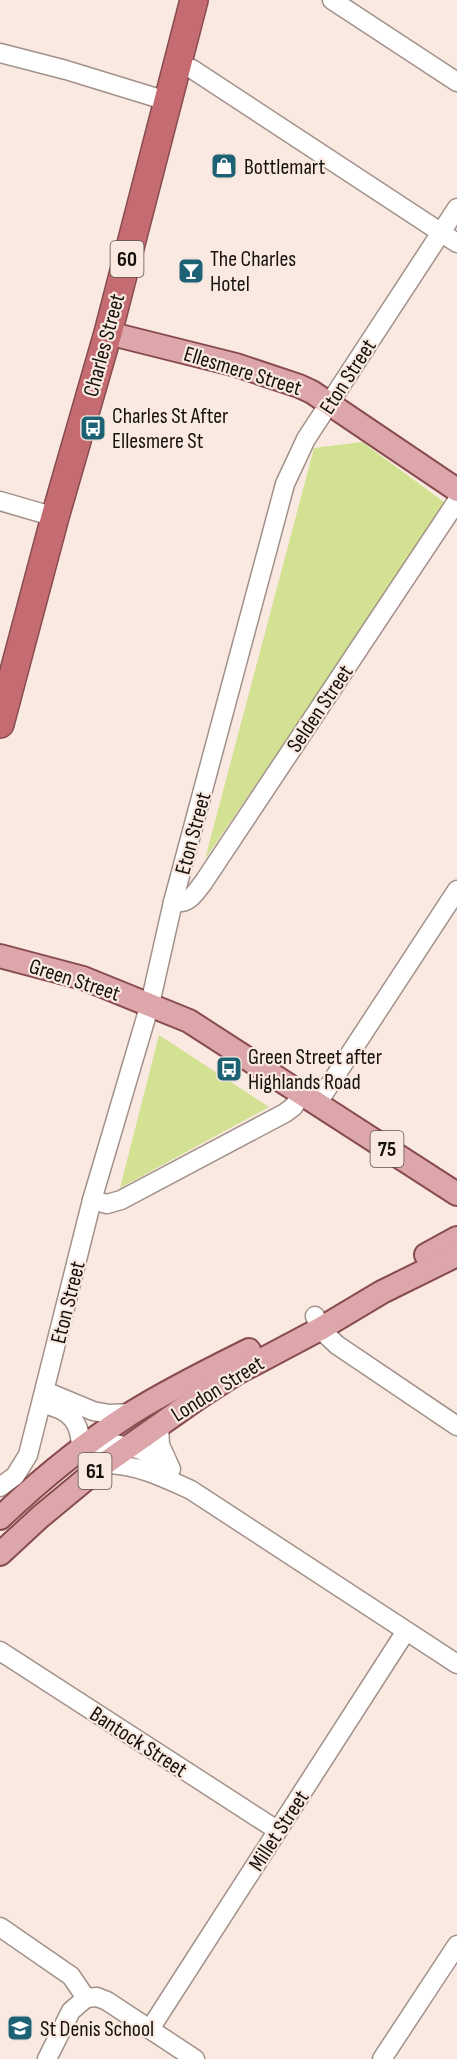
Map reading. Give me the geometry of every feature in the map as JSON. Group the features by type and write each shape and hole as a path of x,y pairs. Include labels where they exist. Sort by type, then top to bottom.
{"highway":[{"name":"Charles Street","path":"0,724 55,517 108,333 194,0"}],"main road":[{"name":"Ellesmere Street","path":"108,333 236,365 299,386 457,490"},
{"name":"Green Street","path":"0,956 83,978 189,1021 457,1194"},
{"name":"Green Street","path":"0,972 80,994 150,1004"},
{"name":"London Street","path":"0,1554 71,1490 128,1446 235,1374 457,1238"},
{"name":"London Street","path":"0,1518 76,1454 132,1413 219,1365 318,1322 457,1256"}],"street":[{"path":"332,0 457,82"},
{"path":"0,53 66,70 167,101"},
{"path":"177,64 198,72 457,243"},
{"name":"Eton Street","path":"0,1487 15,1476 28,1455 92,1200 150,1004 173,902 285,484 306,439 457,208"},
{"path":"0,501 55,517"},
{"name":"Selden Street","path":"173,902 188,901 203,883 457,501"},
{"path":"92,1200 107,1204 121,1200 309,1100 457,890"},
{"path":"318,1322 337,1346 457,1426"},
{"path":"43,1397 109,1414 132,1413"},
{"path":"43,1397 72,1418 81,1432 76,1454 115,1444 141,1450 169,1466 191,1490"},
{"path":"159,1425 160,1445 169,1466"},
{"path":"104,1464 121,1464 153,1473 191,1490 457,1664"},
{"name":"Millet Street","path":"150,2029 406,1631"},
{"name":"Bantock Street","path":"0,1651 277,1830"},
{"path":"0,1927 54,1962 71,1976 86,1998"},
{"path":"382,2059 457,1945"},
{"path":"47,2059 71,2011 86,1998 97,1997 107,2001 195,2059"}],"green space":[{"path":"362,442 447,504 205,859 314,448"},
{"path":"159,1035 269,1107 120,1188"}],"place":[{"name":"Bottlemart","path":"224,166"},
{"name":"The Charles Hotel","path":"191,271"},
{"name":"Charles St After Ellesmere St","path":"93,428"},
{"name":"Green Street after Highlands Road","path":"229,1069"},
{"name":"St Denis School","path":"20,2028"}]}
